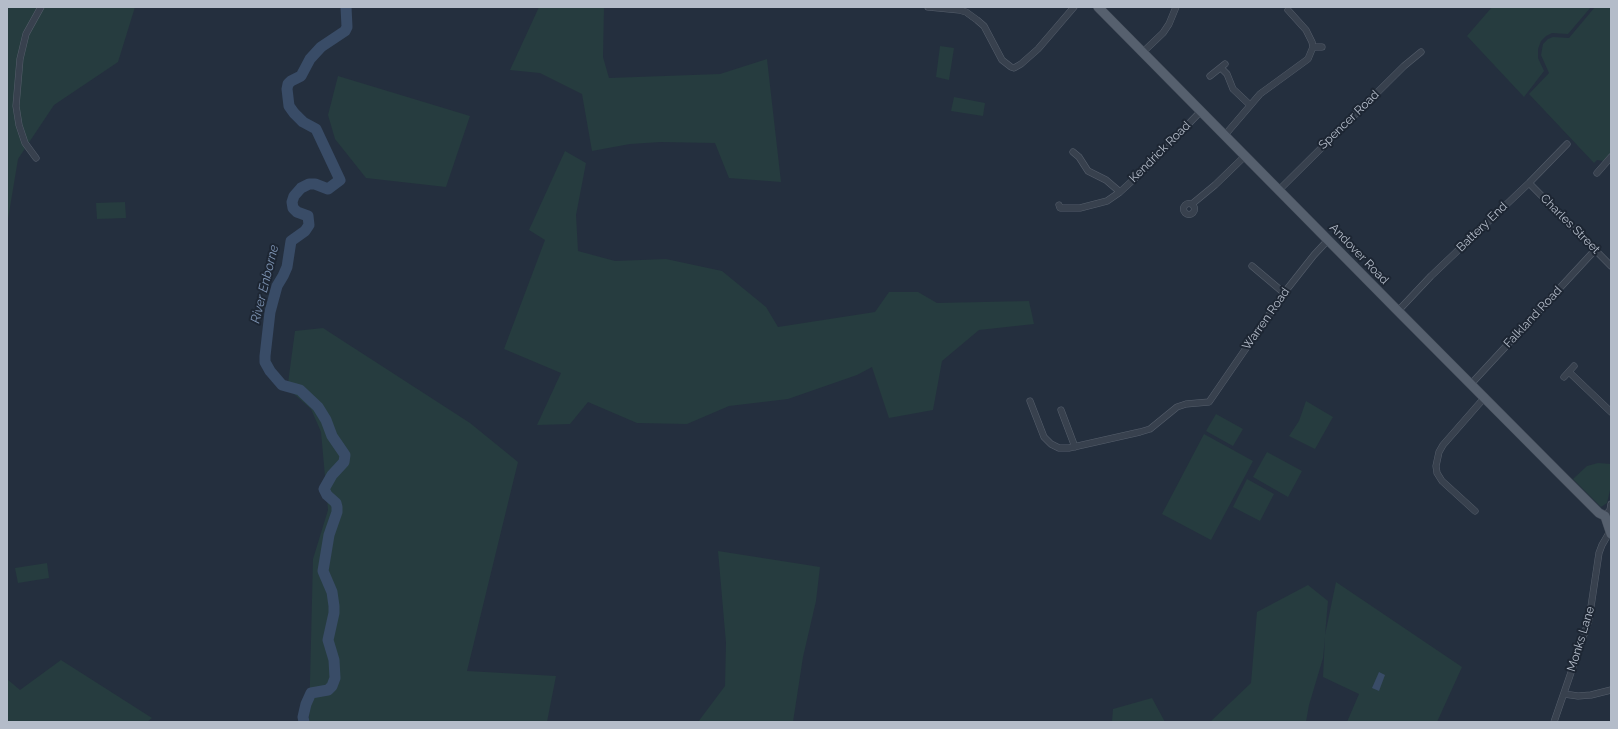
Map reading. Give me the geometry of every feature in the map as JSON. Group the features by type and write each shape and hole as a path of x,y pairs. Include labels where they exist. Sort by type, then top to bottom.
{"main road":[{"name":"Andover Road","path":"1098,7 1398,311 1600,513 1605,516"},
{"path":"1605,516 1610,534"}],"street":[{"path":"36,158 25,143 19,125 16,106 20,59 26,34 41,7"},
{"path":"928,7 959,10 978,20 984,26 1002,60 1014,68 1021,64 1038,49 1074,7"},
{"path":"1143,52 1163,33 1169,24 1176,7"},
{"path":"1225,135 1260,94 1273,83 1287,75 1308,59 1313,47 1306,30 1288,10"},
{"path":"1313,47 1322,47"},
{"name":"Spencer Road","path":"1279,190 1398,72 1421,52"},
{"path":"1210,76 1223,66 1233,89 1250,105"},
{"name":"Kendrick Road","path":"1059,205 1060,208 1080,208 1093,206 1107,201 1120,192 1168,146 1201,110"},
{"name":"Battery End","path":"1398,311 1431,276 1529,183 1567,144"},
{"name":"Kendrick Road","path":"1073,152 1088,172 1106,180 1120,192"},
{"path":"1192,204 1215,185 1245,156"},
{"path":"1597,173 1600,166 1611,157"},
{"name":"Charles Street","path":"1529,183 1611,266"},
{"name":"Warren Road","path":"1075,446 1150,429 1177,407 1186,404 1209,402 1284,293 1328,240"},
{"name":"Falkland Road","path":"1471,384 1595,250"},
{"path":"1252,266 1284,293"},
{"path":"1564,377 1574,366"},
{"path":"1569,372 1611,412"},
{"path":"1475,511 1442,481 1437,473 1436,466 1439,452 1443,445 1484,397"},
{"path":"1030,401 1044,437 1051,444 1059,448 1075,446 1061,410"},
{"path":"1605,516 1610,510 1611,504"},
{"name":"Monks Lane","path":"1554,722 1588,620 1599,553 1602,545 1610,534"},
{"path":"1564,694 1578,696 1591,695 1611,690"}],"green space":[{"path":"7,7 135,7 118,62 54,105 18,159 7,225"},
{"path":"539,7 604,7 603,57 609,78 720,74 767,59 781,182 729,178 715,143 660,142 630,144 592,151 582,94 540,73 510,70"},
{"path":"1492,7 1591,7 1568,34 1552,33 1541,41 1538,49 1538,58 1544,71 1524,97 1467,36"},
{"path":"1595,7 1611,7 1611,153 1604,161 1597,160 1594,163 1529,94 1549,73 1541,55 1543,44 1548,39 1553,37 1569,38"},
{"path":"940,46 954,48 949,80 936,77"},
{"path":"338,76 470,116 446,187 366,178 335,139 328,115"},
{"path":"954,97 985,103 983,116 951,111"},
{"path":"565,151 586,163 576,215 578,251 615,261 666,259 722,271 766,307 778,327 875,312 889,292 918,292 937,303 1029,301 1034,324 979,330 942,361 933,410 889,418 872,367 857,375 788,399 729,406 687,424 637,423 588,402 570,424 537,425 561,373 504,349 545,240 529,230"},
{"path":"125,202 126,218 97,219 96,203"},
{"path":"323,328 470,423 518,462 467,671 556,676 547,722 309,722 313,559 328,510 321,432 311,409 294,394 288,383 295,331"},
{"path":"1306,401 1333,417 1315,449 1289,436 1299,421"},
{"path":"1216,414 1243,429 1233,446 1206,431"},
{"path":"1204,434 1253,461 1211,540 1162,514"},
{"path":"1267,452 1302,471 1288,497 1253,477"},
{"path":"1598,463 1611,464 1611,486 1607,503 1601,507 1573,479 1587,466"},
{"path":"1247,479 1274,494 1260,521 1233,507"},
{"path":"718,551 820,567 816,601 803,657 793,722 698,722 725,686 726,643"},
{"path":"47,563 49,578 18,583 15,568"},
{"path":"1336,582 1462,667 1437,722 1347,722 1359,694 1323,677 1325,637 1323,658 1309,705 1306,722 1210,722 1251,683 1257,612 1308,585 1328,601 1325,635"},
{"path":"61,660 152,718 147,722 7,722 7,679 20,690"},
{"path":"1152,698 1165,722 1112,722 1113,709"}],"water":[{"path":"1379,672 1385,675 1379,691 1372,688"}],"waterway":[{"name":"River Enborne","path":"304,722 303,717 306,704 311,693 328,690 332,686 335,678 334,660 328,640 334,613 334,606 332,592 323,571 329,535 337,512 337,507 336,503 327,495 324,489 332,475 344,462 345,455 332,436 326,420 318,407 300,390 282,385 270,371 265,362 265,356 270,312 277,286 287,267 291,241 305,231 309,225 308,216 297,212 293,208 292,202 294,196 301,188 309,184 315,184 328,189 340,180 316,129 303,122 289,106 287,89 288,84 301,76 310,59 321,47 345,31 347,27 346,7"}]}
